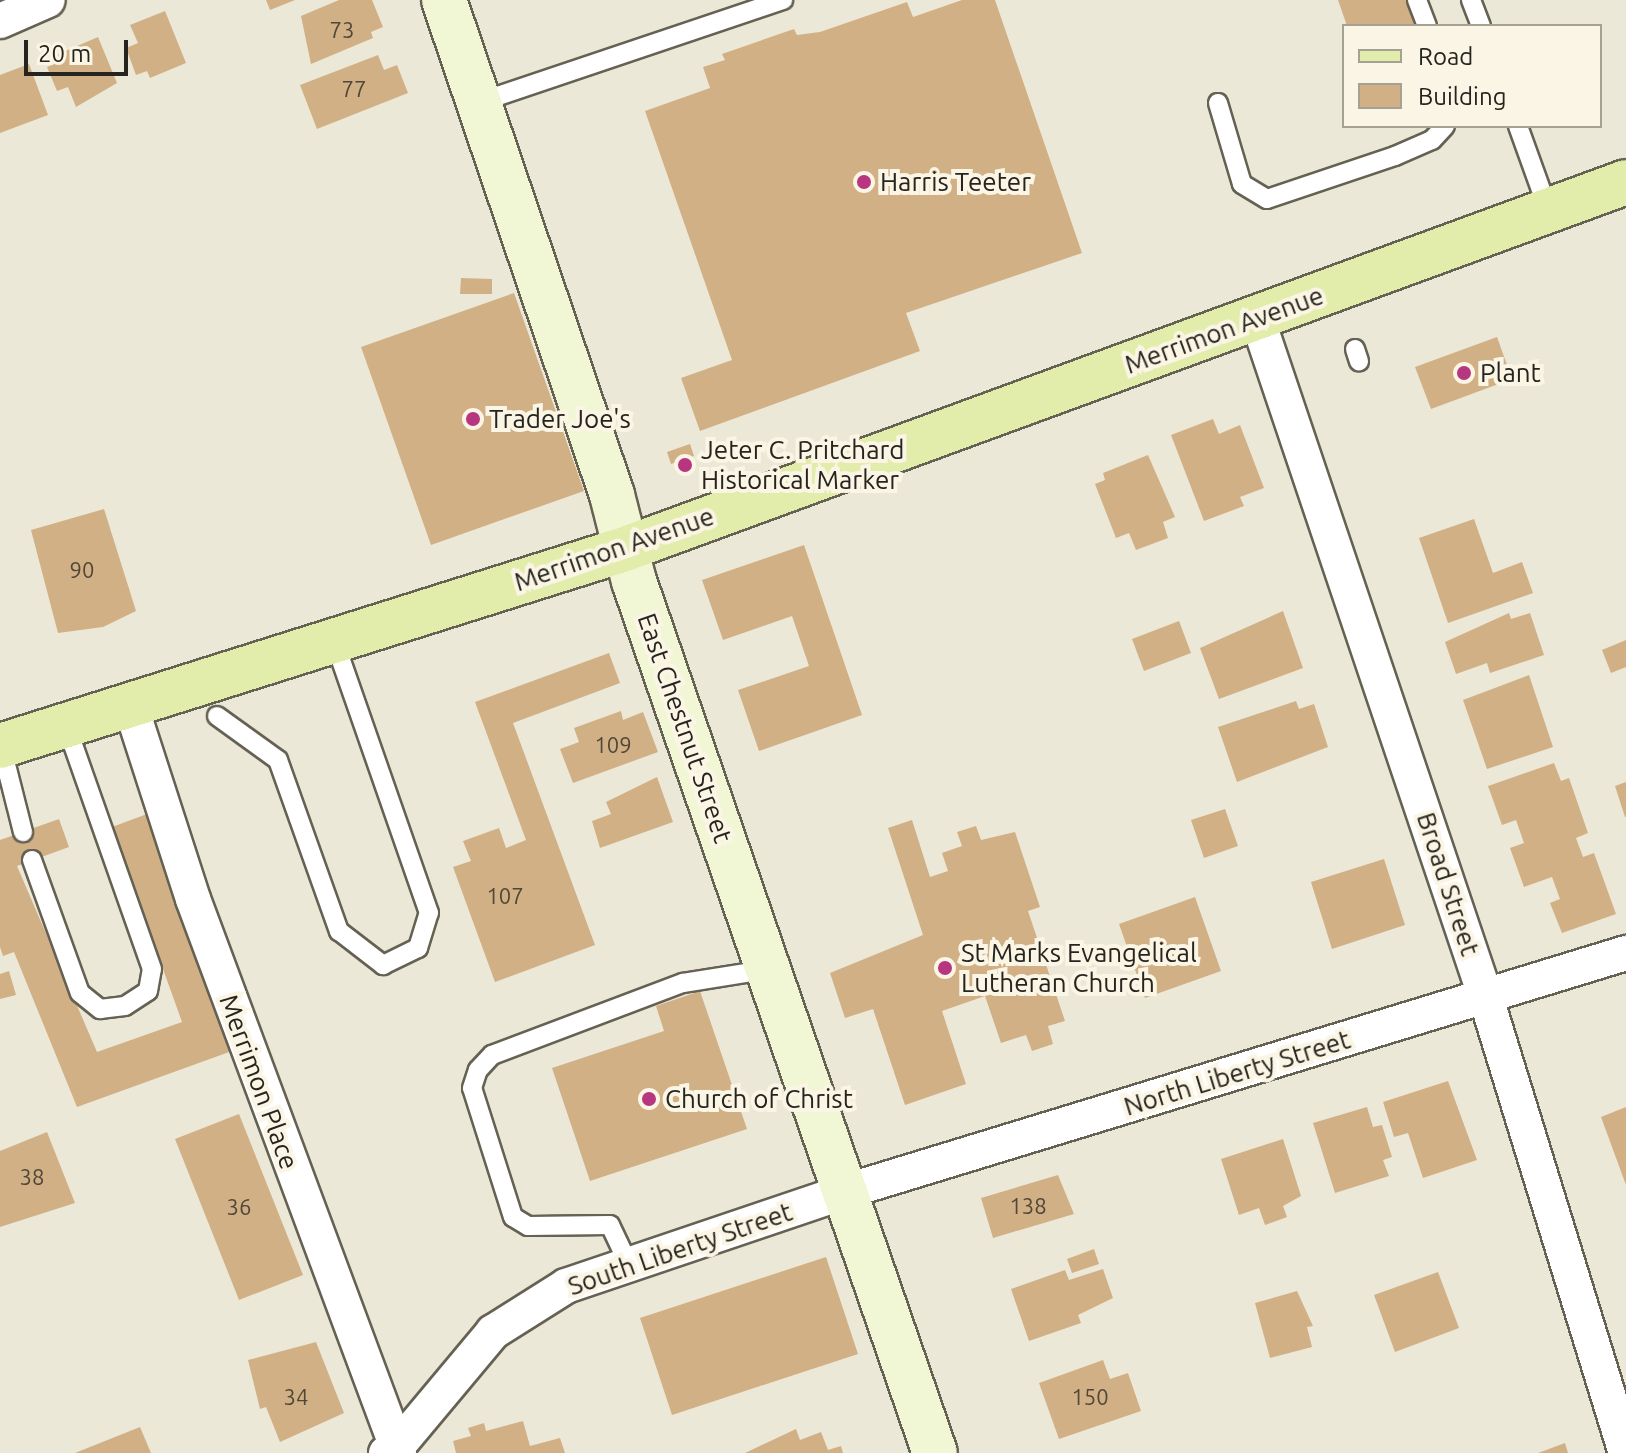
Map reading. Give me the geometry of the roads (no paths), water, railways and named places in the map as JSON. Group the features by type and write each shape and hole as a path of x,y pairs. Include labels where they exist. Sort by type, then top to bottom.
{"main road":[{"name":"Merrimon Avenue","path":"1,746 625,549 1626,182"}],"street":[{"path":"0,21 48,0"},
{"name":"East Chestnut Street","path":"444,0 625,549 935,1453"},
{"name":"Broad Street","path":"1257,318 1486,998 1626,1453"},
{"name":"Merrimon Place","path":"131,707 193,899 394,1451"},
{"name":"North Liberty Street","path":"847,1191 1626,953"},
{"name":"South Liberty Street","path":"394,1451 493,1332 566,1286 847,1191"}],"lane":[{"path":"480,102 783,0"},
{"path":"1417,0 1426,24"},
{"path":"1471,0 1480,24"},
{"path":"1218,103 1242,184 1267,199 1395,156 1432,140 1443,128"},
{"path":"1519,128 1549,212"},
{"path":"217,716 278,760 339,931 383,965 418,948 429,913 335,643"},
{"path":"32,860 80,993 100,1009 125,1006 148,991 152,969 67,727"},
{"path":"1,746 23,832"},
{"path":"629,1265 610,1225 528,1226 513,1217 472,1088 478,1070 492,1055 683,983 770,969"}],"place":[{"name":"Harris Teeter","path":"864,182"},
{"name":"Plant","path":"1464,373"},
{"name":"Trader Joe's","path":"473,419"},
{"name":"Jeter C. Pritchard Historical Marker","path":"685,465"},
{"name":"St Marks Evangelical Lutheran Church","path":"945,968"},
{"name":"Church of Christ","path":"649,1099"}]}
